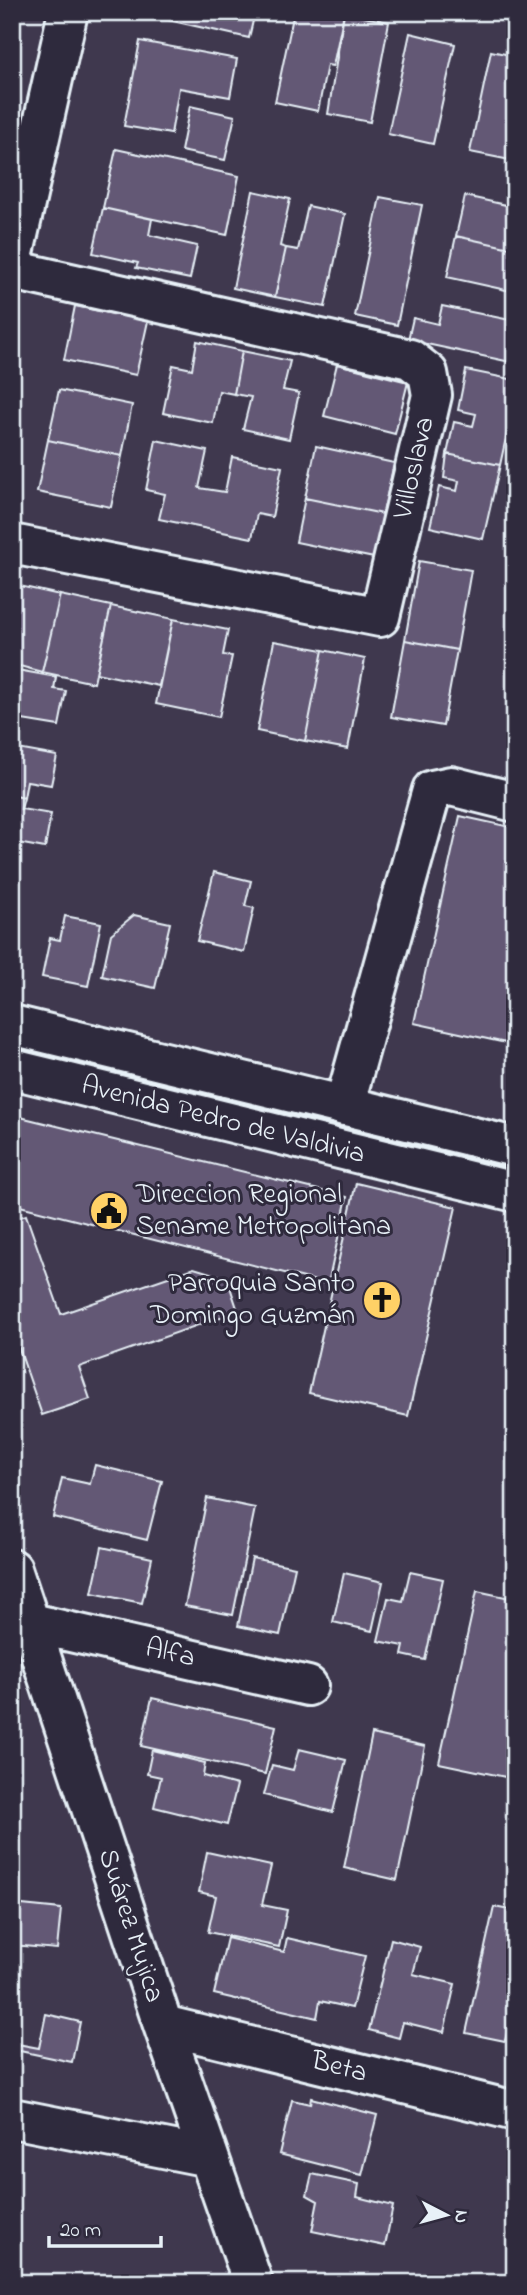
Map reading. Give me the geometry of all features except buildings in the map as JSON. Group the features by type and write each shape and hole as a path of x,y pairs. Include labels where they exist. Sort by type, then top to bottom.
{"street":[{"path":"12,262 68,12"},
{"name":"Villoslava","path":"12,270 410,359 428,373 432,395 380,617 12,544"},
{"path":"344,1106 432,790 451,786 515,802"},
{"name":"Avenida Pedro de Valdivia","path":"12,1025 515,1147"},
{"name":"Avenida Pedro de Valdivia","path":"12,1069 515,1192"},
{"name":"Suárez Mujica","path":"12,1569 163,2025 253,2283"},
{"name":"Alfa","path":"31,1623 309,1686"},
{"name":"Beta","path":"163,2025 515,2111"},
{"path":"12,2118 209,2157"}],"place":[{"name":"Direccion Regional Sename Metropolitana","path":"109,1211"},
{"name":"Parroquia Santo Domingo Guzmán","path":"382,1300"}]}
